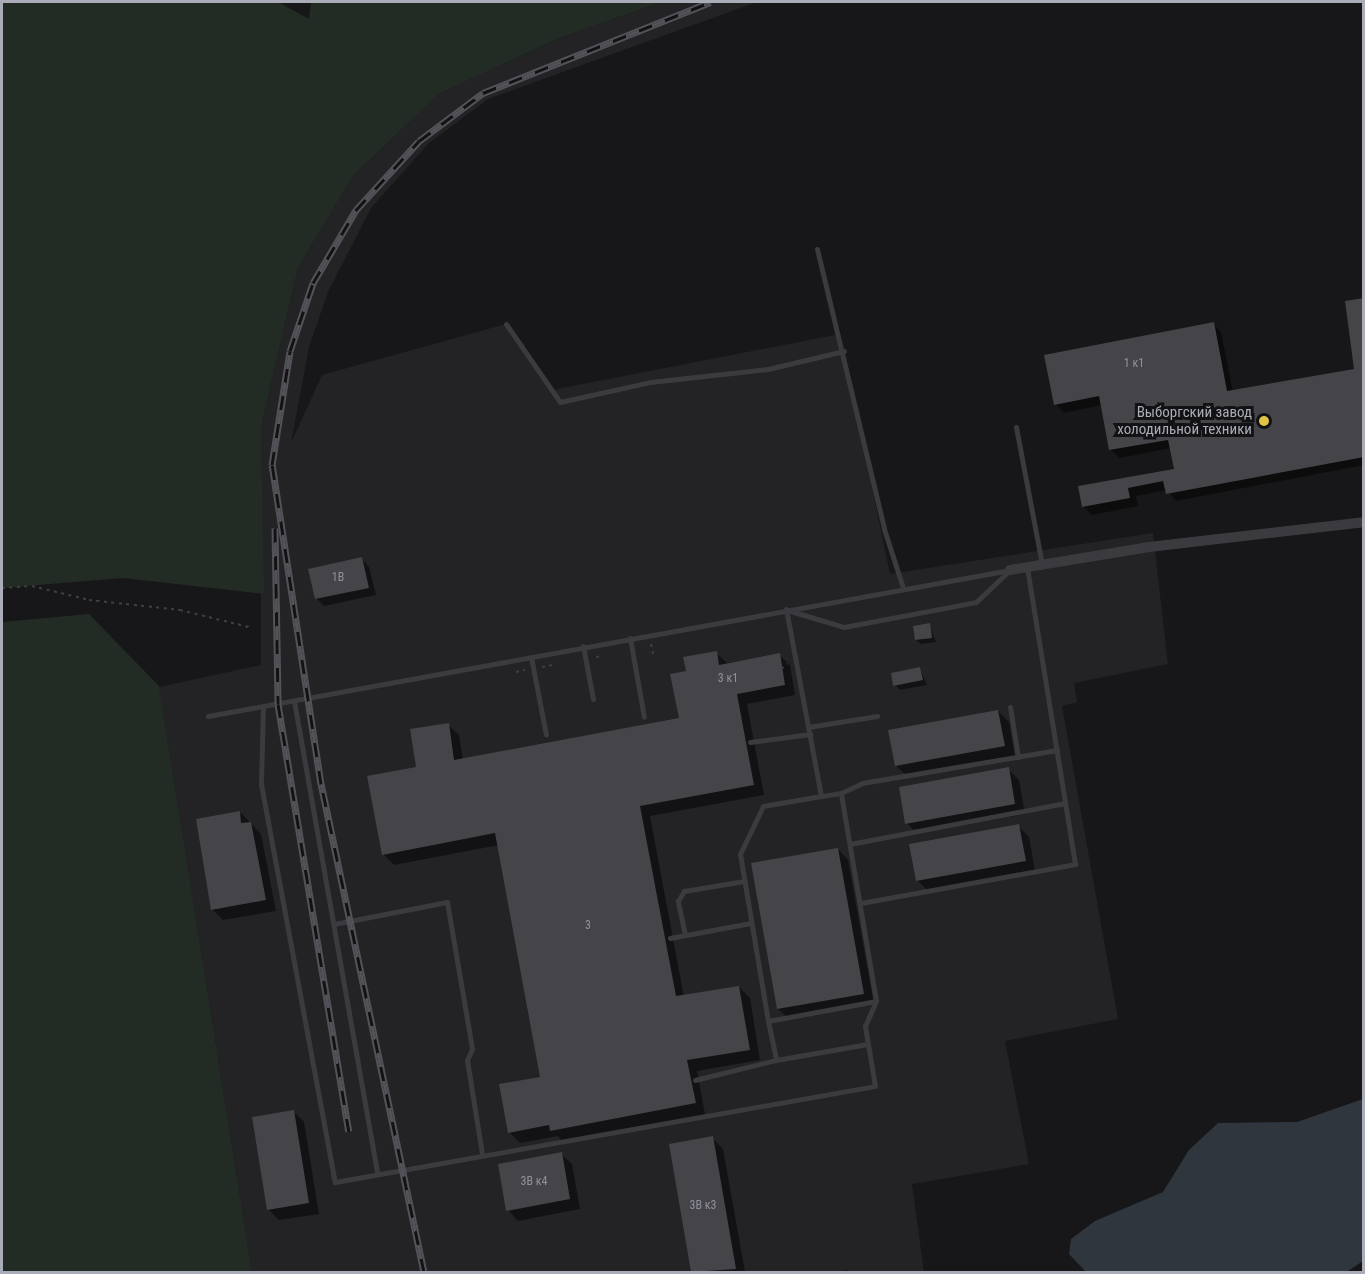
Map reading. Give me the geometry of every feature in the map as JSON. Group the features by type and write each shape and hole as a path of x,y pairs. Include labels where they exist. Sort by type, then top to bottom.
{"street":[{"path":"1010,570 1149,547 1364,522"}],"lane":[{"path":"817,249 844,351 884,529 903,588"},
{"path":"506,324 560,402 650,382 768,369 844,351"},
{"path":"1016,427 1042,565"},
{"path":"861,903 1075,864 1027,567"},
{"path":"208,716 1010,570"},
{"path":"786,609 844,627 976,602 1010,570"},
{"path":"786,609 821,796"},
{"path":"630,638 644,717"},
{"path":"583,646 593,699"},
{"path":"531,657 546,735"},
{"path":"294,701 377,1172"},
{"path":"263,706 261,784 335,1182 377,1172 875,1086 865,1026 876,1001 842,793"},
{"path":"1010,707 1018,757"},
{"path":"750,742 877,716"},
{"path":"776,1060 740,854 763,806 842,793 862,783 1057,750"},
{"path":"850,844 1065,803"},
{"path":"685,935 678,901 684,891 744,881"},
{"path":"334,924 447,902 472,1049 467,1060 482,1154"},
{"path":"669,938 751,923"},
{"path":"768,1021 876,1001"},
{"path":"695,1080 776,1060 868,1044"}],"path":[{"path":"2,588 32,586 89,600 180,610 253,628"}],"shaded area":[{"path":"2,2 278,2 309,19 311,2 662,2 559,38 439,94 354,175 298,268 261,427 264,594 123,578 2,588"},
{"path":"662,2 757,2 488,99 429,143 371,208 328,292 309,347 291,443 322,375 506,324 552,390 840,334 890,574 1153,533 1168,664 1074,683 1077,702 1062,706 1118,1019 1005,1041 1029,1164 912,1184 924,1272 252,1272 159,687 261,665 261,427 298,268 354,175 439,94 559,38"},
{"path":"89,614 159,686 252,1272 2,1272 2,622"},
{"path":"1363,1099 1363,1261 1348,1271 1086,1272 1069,1254 1071,1239 1095,1221 1163,1192 1189,1150 1218,1123 1297,1122"}],"building":[{"path":"1364,298 1364,457 1166,494 1163,481 1128,488 1130,498 1082,507 1078,486 1174,469 1168,440 1109,450 1099,396 1054,405 1044,355 1214,322 1227,391 1354,369 1345,301"},
{"path":"362,557 369,588 315,599 308,569"},
{"path":"930,623 932,638 915,640 913,626"},
{"path":"717,651 719,665 780,653 785,685 737,694 754,785 640,806 676,996 739,986 750,1050 687,1060 696,1103 550,1131 549,1125 508,1133 499,1084 540,1077 495,833 382,855 367,776 416,767 410,729 449,723 454,760 679,718 670,674 686,671 683,657"},
{"path":"920,667 923,680 893,686 891,673"},
{"path":"998,710 1005,746 895,766 888,730"},
{"path":"1009,767 1015,804 905,824 899,787"},
{"path":"240,811 241,823 251,822 266,900 211,910 196,819"},
{"path":"1019,824 1026,861 916,881 909,844"},
{"path":"838,848 864,994 777,1009 751,863"},
{"path":"294,1110 309,1203 267,1210 252,1117"},
{"path":"713,1136 736,1269 691,1272 669,1144"},
{"path":"562,1152 570,1199 506,1211 498,1164"}],"railway":[{"path":"424,1272 321,784 272,465 290,351 313,283 356,210 419,141 483,93 711,2"},
{"path":"275,528 278,704 349,1131"}],"place":[{"name":"Выборгский завод холодильной техники","path":"1264,421"}]}
